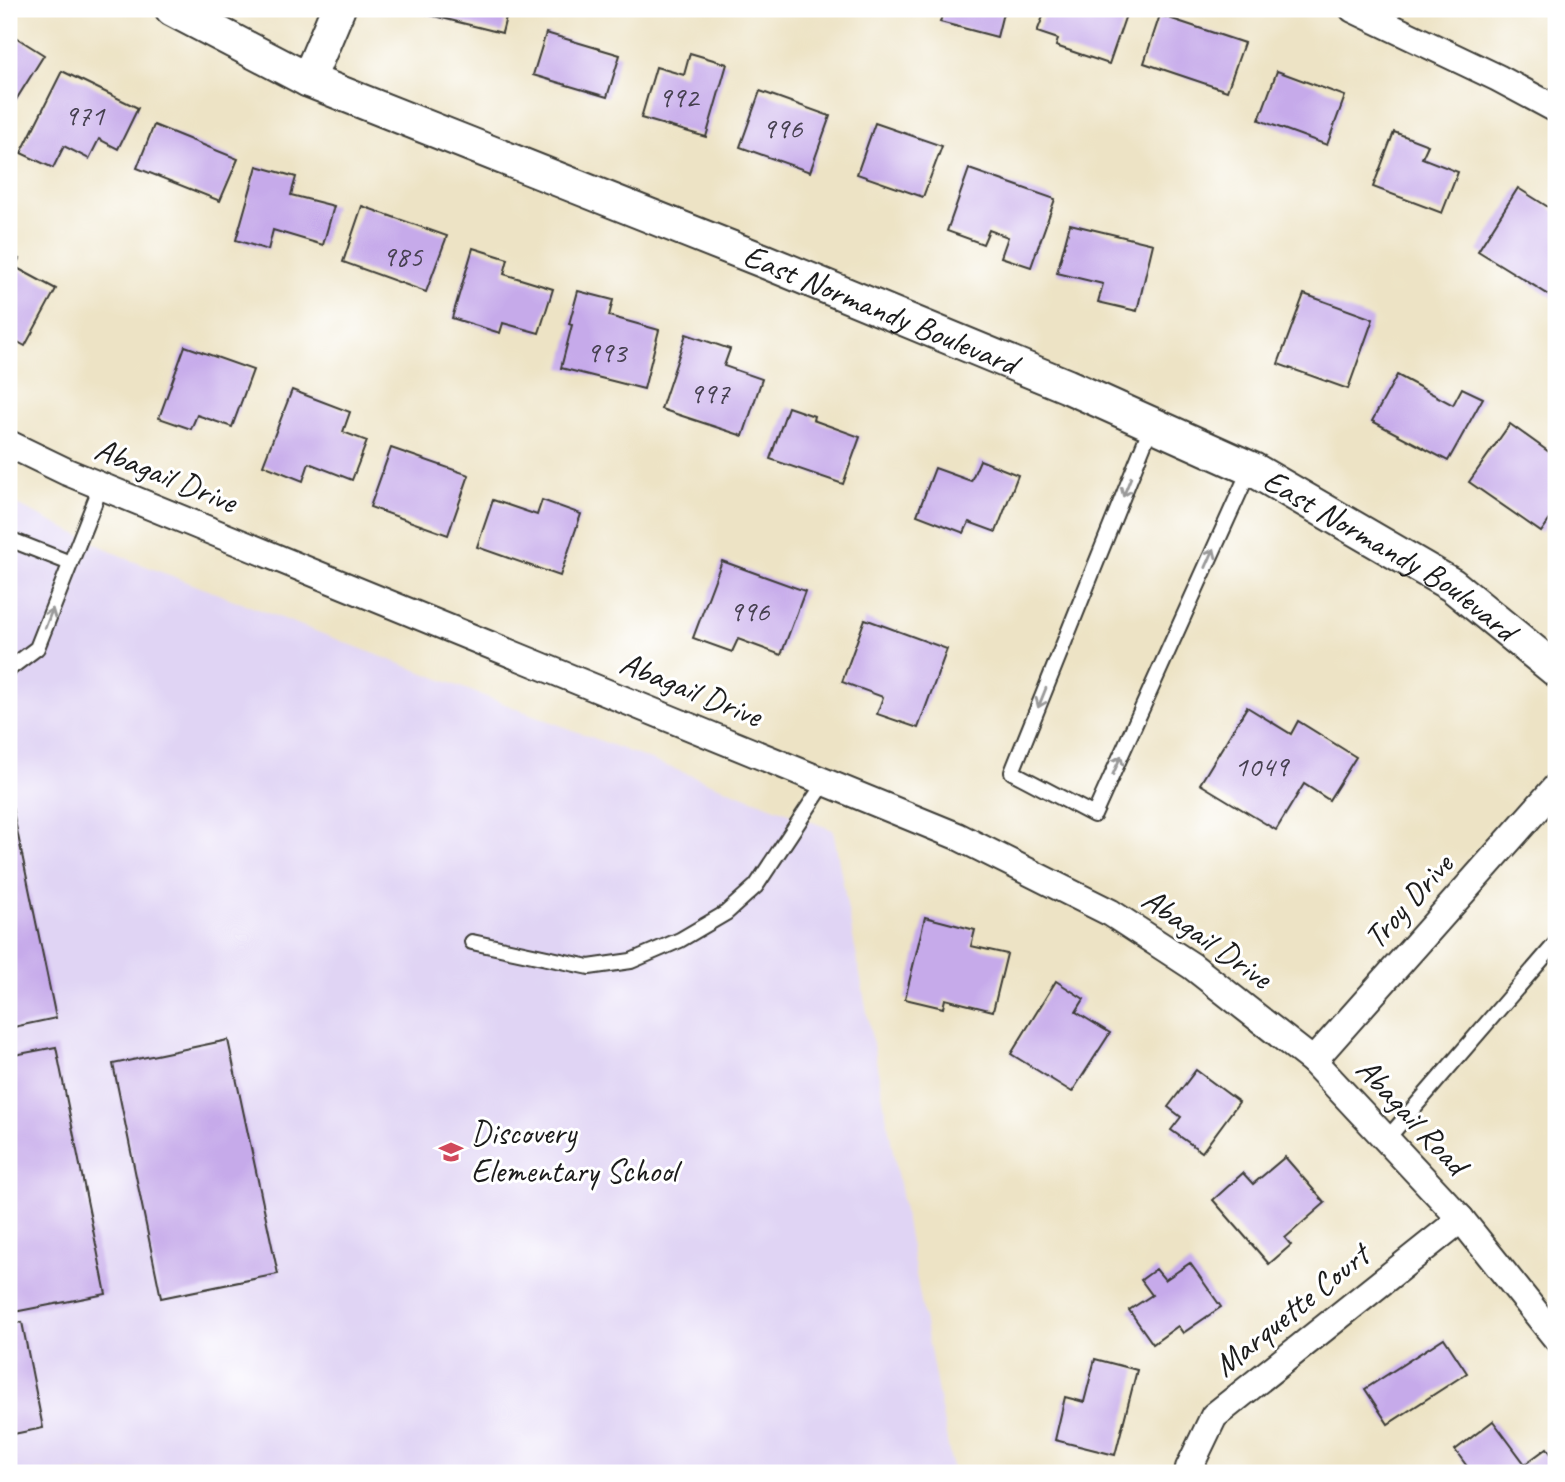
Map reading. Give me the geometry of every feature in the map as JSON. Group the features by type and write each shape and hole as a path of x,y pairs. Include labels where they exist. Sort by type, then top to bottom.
{"street":[{"name":"East Normandy Boulevard","path":"172,9 309,80 776,266 1068,386 1250,468 1452,585 1556,670"},
{"path":"309,80 338,9"},
{"path":"1353,9 1498,78 1556,109"},
{"name":"Abagail Drive","path":"9,444 100,486 957,836 1111,913 1192,965 1313,1061"},
{"name":"Troy Drive","path":"1313,1061 1556,787"},
{"name":"Abagail Road","path":"1313,1061 1461,1219"},
{"path":"1461,1219 1555,1333"},
{"name":"Marquette Court","path":"1188,1473 1214,1416 1461,1219"}],"lane":[{"path":"1152,424 1012,772 1094,815 1250,468"},
{"path":"9,669 37,649 100,486"},
{"path":"9,539 70,564"},
{"path":"472,942 589,967 631,961 680,940 726,913 756,886 825,782"},
{"path":"1387,1140 1556,943"}],"shaded area":[{"name":"Discovery Elementary School","path":"9,501 130,560 833,830 953,1473 9,1473"}],"building":[{"path":"428,9 508,9 502,33 426,14"},
{"path":"944,9 1004,9 997,37 940,22"},
{"path":"1046,9 1128,9 1109,64 1056,46 1058,39 1037,32"},
{"path":"1160,15 1244,43 1227,91 1144,63"},
{"path":"9,33 44,55 14,103 9,99"},
{"path":"546,33 620,55 607,97 533,75"},
{"path":"690,53 727,64 706,137 641,118 656,67 684,75"},
{"path":"62,71 138,108 118,149 99,139 89,159 64,146 53,168 21,153"},
{"path":"1277,71 1345,96 1327,145 1259,120"},
{"path":"760,91 830,116 810,172 740,147"},
{"path":"875,123 942,146 923,197 857,174"},
{"path":"154,125 238,159 220,201 137,168"},
{"path":"1394,132 1428,145 1422,158 1458,172 1442,213 1373,187"},
{"path":"257,166 296,177 291,195 334,206 323,245 273,230 268,250 236,240"},
{"path":"969,169 1055,199 1031,267 1001,257 1008,237 989,230 983,244 947,231"},
{"path":"1518,188 1556,212 1554,298 1478,251"},
{"path":"362,206 447,236 426,292 343,262"},
{"path":"1070,224 1153,244 1137,311 1098,302 1103,284 1057,273"},
{"path":"473,248 508,259 504,274 553,289 539,333 503,323 500,333 452,318"},
{"path":"9,254 19,259 15,267 56,289 25,346 9,337"},
{"path":"578,291 613,300 609,316 659,330 644,389 561,368"},
{"path":"1304,294 1373,319 1348,389 1278,364"},
{"path":"686,334 730,349 724,366 762,379 743,436 661,409"},
{"path":"185,346 253,370 232,427 197,415 191,429 159,418"},
{"path":"1397,375 1453,405 1462,388 1483,398 1448,461 1372,421"},
{"path":"292,390 350,412 343,432 367,441 352,480 309,463 303,481 263,465"},
{"path":"788,407 814,416 813,420 860,437 843,484 770,459"},
{"path":"1510,424 1556,457 1556,511 1541,532 1469,482"},
{"path":"391,448 469,475 448,535 370,507"},
{"path":"980,460 1018,475 996,532 969,522 964,533 917,515 935,468 971,481"},
{"path":"493,500 537,515 542,500 581,514 560,576 477,547"},
{"path":"722,561 805,591 781,655 738,639 732,652 693,638"},
{"path":"865,619 947,649 918,728 877,714 883,697 842,682"},
{"path":"1247,707 1291,734 1298,721 1356,757 1329,800 1304,784 1276,830 1200,784"},
{"path":"9,792 56,1018 9,1028"},
{"path":"925,917 975,930 971,946 1007,954 993,1011 945,999 943,1008 905,999"},
{"path":"1056,981 1084,999 1076,1012 1110,1033 1072,1092 1011,1054"},
{"path":"228,1040 278,1274 161,1298 113,1064"},
{"path":"56,1047 106,1294 9,1313 9,1056"},
{"path":"1196,1070 1239,1102 1202,1152 1171,1130 1181,1117 1168,1107"},
{"path":"1285,1157 1325,1203 1285,1238 1291,1245 1269,1264 1213,1200 1243,1173 1253,1184"},
{"path":"1190,1263 1221,1307 1183,1333 1178,1326 1153,1344 1129,1310 1152,1295 1141,1280 1156,1269 1165,1280"},
{"path":"22,1322 43,1428 9,1435 9,1325"},
{"path":"1444,1338 1467,1373 1388,1424 1365,1389"},
{"path":"1095,1359 1137,1370 1115,1455 1055,1440 1065,1397 1084,1402"},
{"path":"1493,1421 1525,1464 1547,1448 1556,1461 1556,1473 1472,1473 1455,1450"}],"place":[{"name":"Discovery Elementary School","path":"451,1152"}]}
